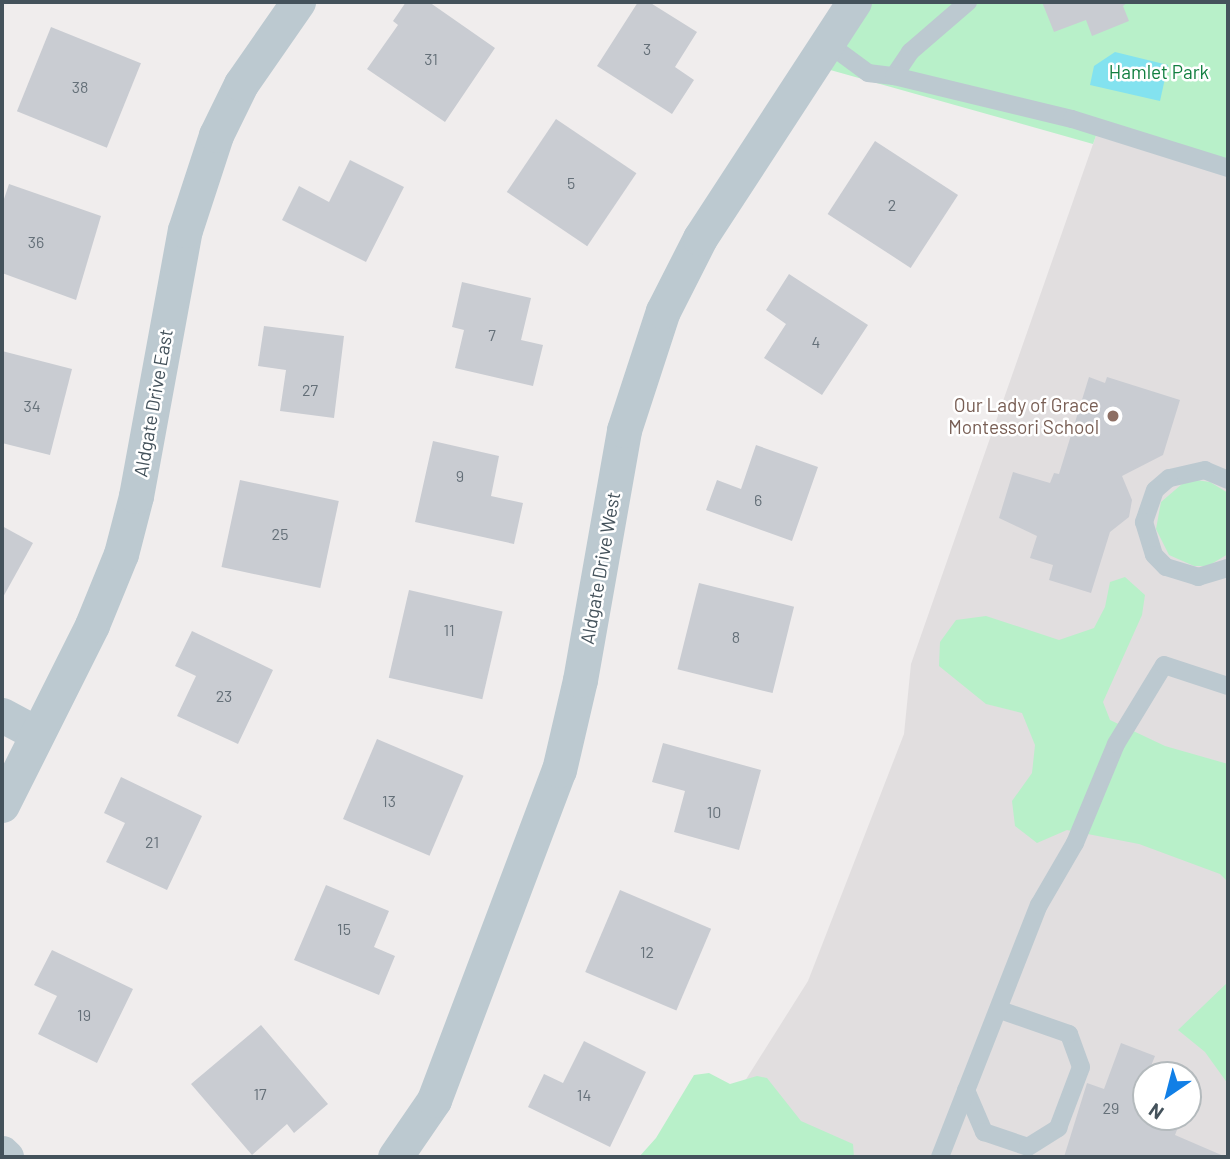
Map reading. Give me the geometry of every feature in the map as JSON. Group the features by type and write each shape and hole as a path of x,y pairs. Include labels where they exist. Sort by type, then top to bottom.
{"street":[{"name":"Aldgate Drive East","path":"2,805 92,625 121,554 136,496 185,230 216,135 241,84 298,2"},
{"name":"Aldgate Drive West","path":"395,1157 434,1100 559,770 580,680 624,430 663,311 701,238 854,2"},
{"path":"2,715 36,733"},
{"path":"2,1153 6,1157"}],"lane":[{"path":"894,76 910,52 968,2"},
{"path":"826,42 868,73 894,76 1072,119 1228,168"},
{"path":"1228,480 1205,470 1169,478 1155,490 1144,522 1153,555 1166,567 1198,578 1228,568"},
{"path":"940,1157 1039,905 1075,843 1116,744 1164,665 1228,686"},
{"path":"966,1090 984,1132 1028,1147 1058,1128 1081,1067 1069,1034 1000,1010"}],"shaded area":[{"name":"Our Lady of Grace Montessori School","path":"1099,127 1228,168 1228,1157 697,1157 808,981 904,734 911,664"}],"green space":[{"name":"Hamlet Park","path":"854,2 1228,2 1228,168 1099,127 1093,144 809,64"},
{"path":"1196,480 1210,482 1228,493 1228,554 1208,566 1194,566 1169,555 1156,529 1161,502 1182,484"},
{"path":"1125,577 1145,595 1142,615 1103,702 1110,720 1165,746 1228,764 1228,882 1220,874 1139,844 1067,830 1037,843 1015,826 1012,801 1032,773 1035,745 1022,713 986,704 939,666 940,642 956,620 986,616 1059,640 1094,628 1105,607 1110,582"},
{"path":"1228,982 1228,1084 1205,1052 1178,1030"},
{"path":"709,1073 730,1084 757,1076 767,1078 801,1121 853,1144 854,1157 639,1157 656,1138 694,1075"}],"water":[{"path":"1115,52 1168,65 1160,101 1090,85 1094,66"}],"building":[{"path":"406,2 429,2 495,48 445,122 367,69 398,25 393,21"},
{"path":"638,2 649,2 697,32 675,67 694,80 672,114 597,66"},
{"path":"1042,2 1128,2 1123,6 1129,21 1092,36 1086,20 1054,32"},
{"path":"51,27 141,63 107,148 17,111"},
{"path":"556,119 636,173 587,246 507,192"},
{"path":"875,141 958,195 911,268 828,214"},
{"path":"350,160 404,187 366,262 282,220 299,186 329,202"},
{"path":"9,184 101,216 76,300 2,273 2,205"},
{"path":"789,274 868,325 822,395 764,358 786,324 766,310"},
{"path":"462,282 531,298 521,340 543,345 533,386 455,368 464,330 452,327"},
{"path":"264,326 344,336 334,418 280,411 286,370 258,366"},
{"path":"2,351 72,369 50,455 2,443"},
{"path":"1089,377 1105,383 1107,377 1180,400 1163,455 1122,476 1132,500 1129,517 1110,532 1091,593 1049,580 1053,565 1030,558 1037,536 999,518 1013,472 1050,483 1054,473 1059,474"},
{"path":"433,441 499,456 491,496 523,503 514,544 415,522"},
{"path":"756,445 818,467 792,541 706,510 717,480 741,489"},
{"path":"240,480 339,501 320,588 221,567"},
{"path":"2,526 33,543 2,599"},
{"path":"699,583 794,607 773,693 677,669"},
{"path":"409,590 503,612 482,699 389,678"},
{"path":"192,631 273,670 238,744 177,716 196,676 175,666"},
{"path":"377,739 464,776 430,856 343,819"},
{"path":"663,743 761,770 739,850 674,832 685,791 652,782"},
{"path":"121,777 202,816 167,890 106,862 125,823 104,813"},
{"path":"326,885 389,911 374,947 395,956 379,995 294,960"},
{"path":"620,890 711,929 676,1011 585,972"},
{"path":"52,950 133,989 97,1063 38,1034 57,996 34,985"},
{"path":"261,1025 328,1104 294,1133 287,1124 252,1155 191,1084"},
{"path":"584,1041 646,1072 610,1147 528,1107 544,1074 563,1083"},
{"path":"1121,1043 1155,1056 1153,1061 1132,1061 1132,1131 1177,1131 1175,1135 1226,1157 1064,1157 1087,1083 1104,1089"}],"place":[{"name":"Our Lady of Grace Montessori School","path":"1113,416"}]}
